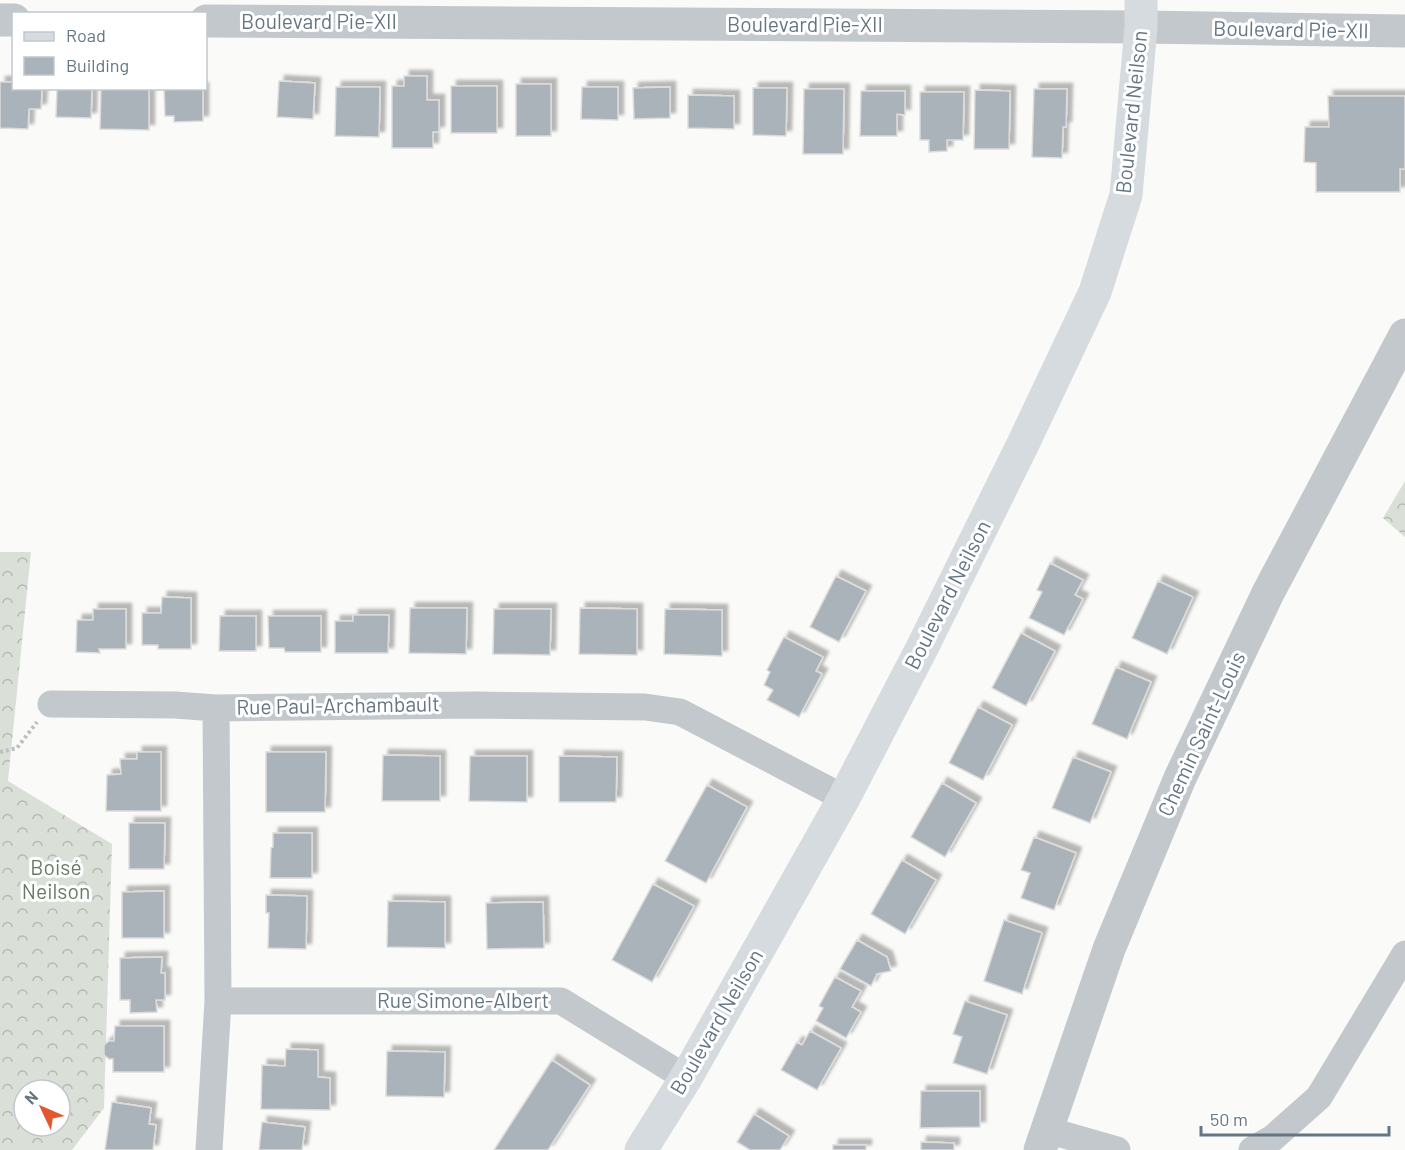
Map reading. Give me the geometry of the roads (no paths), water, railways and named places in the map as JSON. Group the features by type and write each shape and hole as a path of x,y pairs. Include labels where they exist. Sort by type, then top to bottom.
{"main road":[{"name":"Boulevard Neilson","path":"641,1150 686,1078 844,798 928,637 1095,292 1126,195 1141,14"}],"street":[{"name":"Boulevard Pie-XII","path":"207,21 1141,14 1405,32"},
{"name":"Chemin Saint-Louis","path":"1043,1140 1109,949 1180,778 1268,593 1405,335"},
{"path":"51,704 175,705 216,708"},
{"name":"Rue Paul-Archambault","path":"209,1150 218,1001 216,708 474,705 645,707 680,712 844,798"},
{"path":"1252,1150 1273,1138 1319,1096 1405,954"},
{"name":"Rue Simone-Albert","path":"218,1001 561,1001 686,1078"},
{"path":"1043,1140 1116,1150"}],"park label":[{"name":"Boisé Neilson","path":"56,880"}]}
